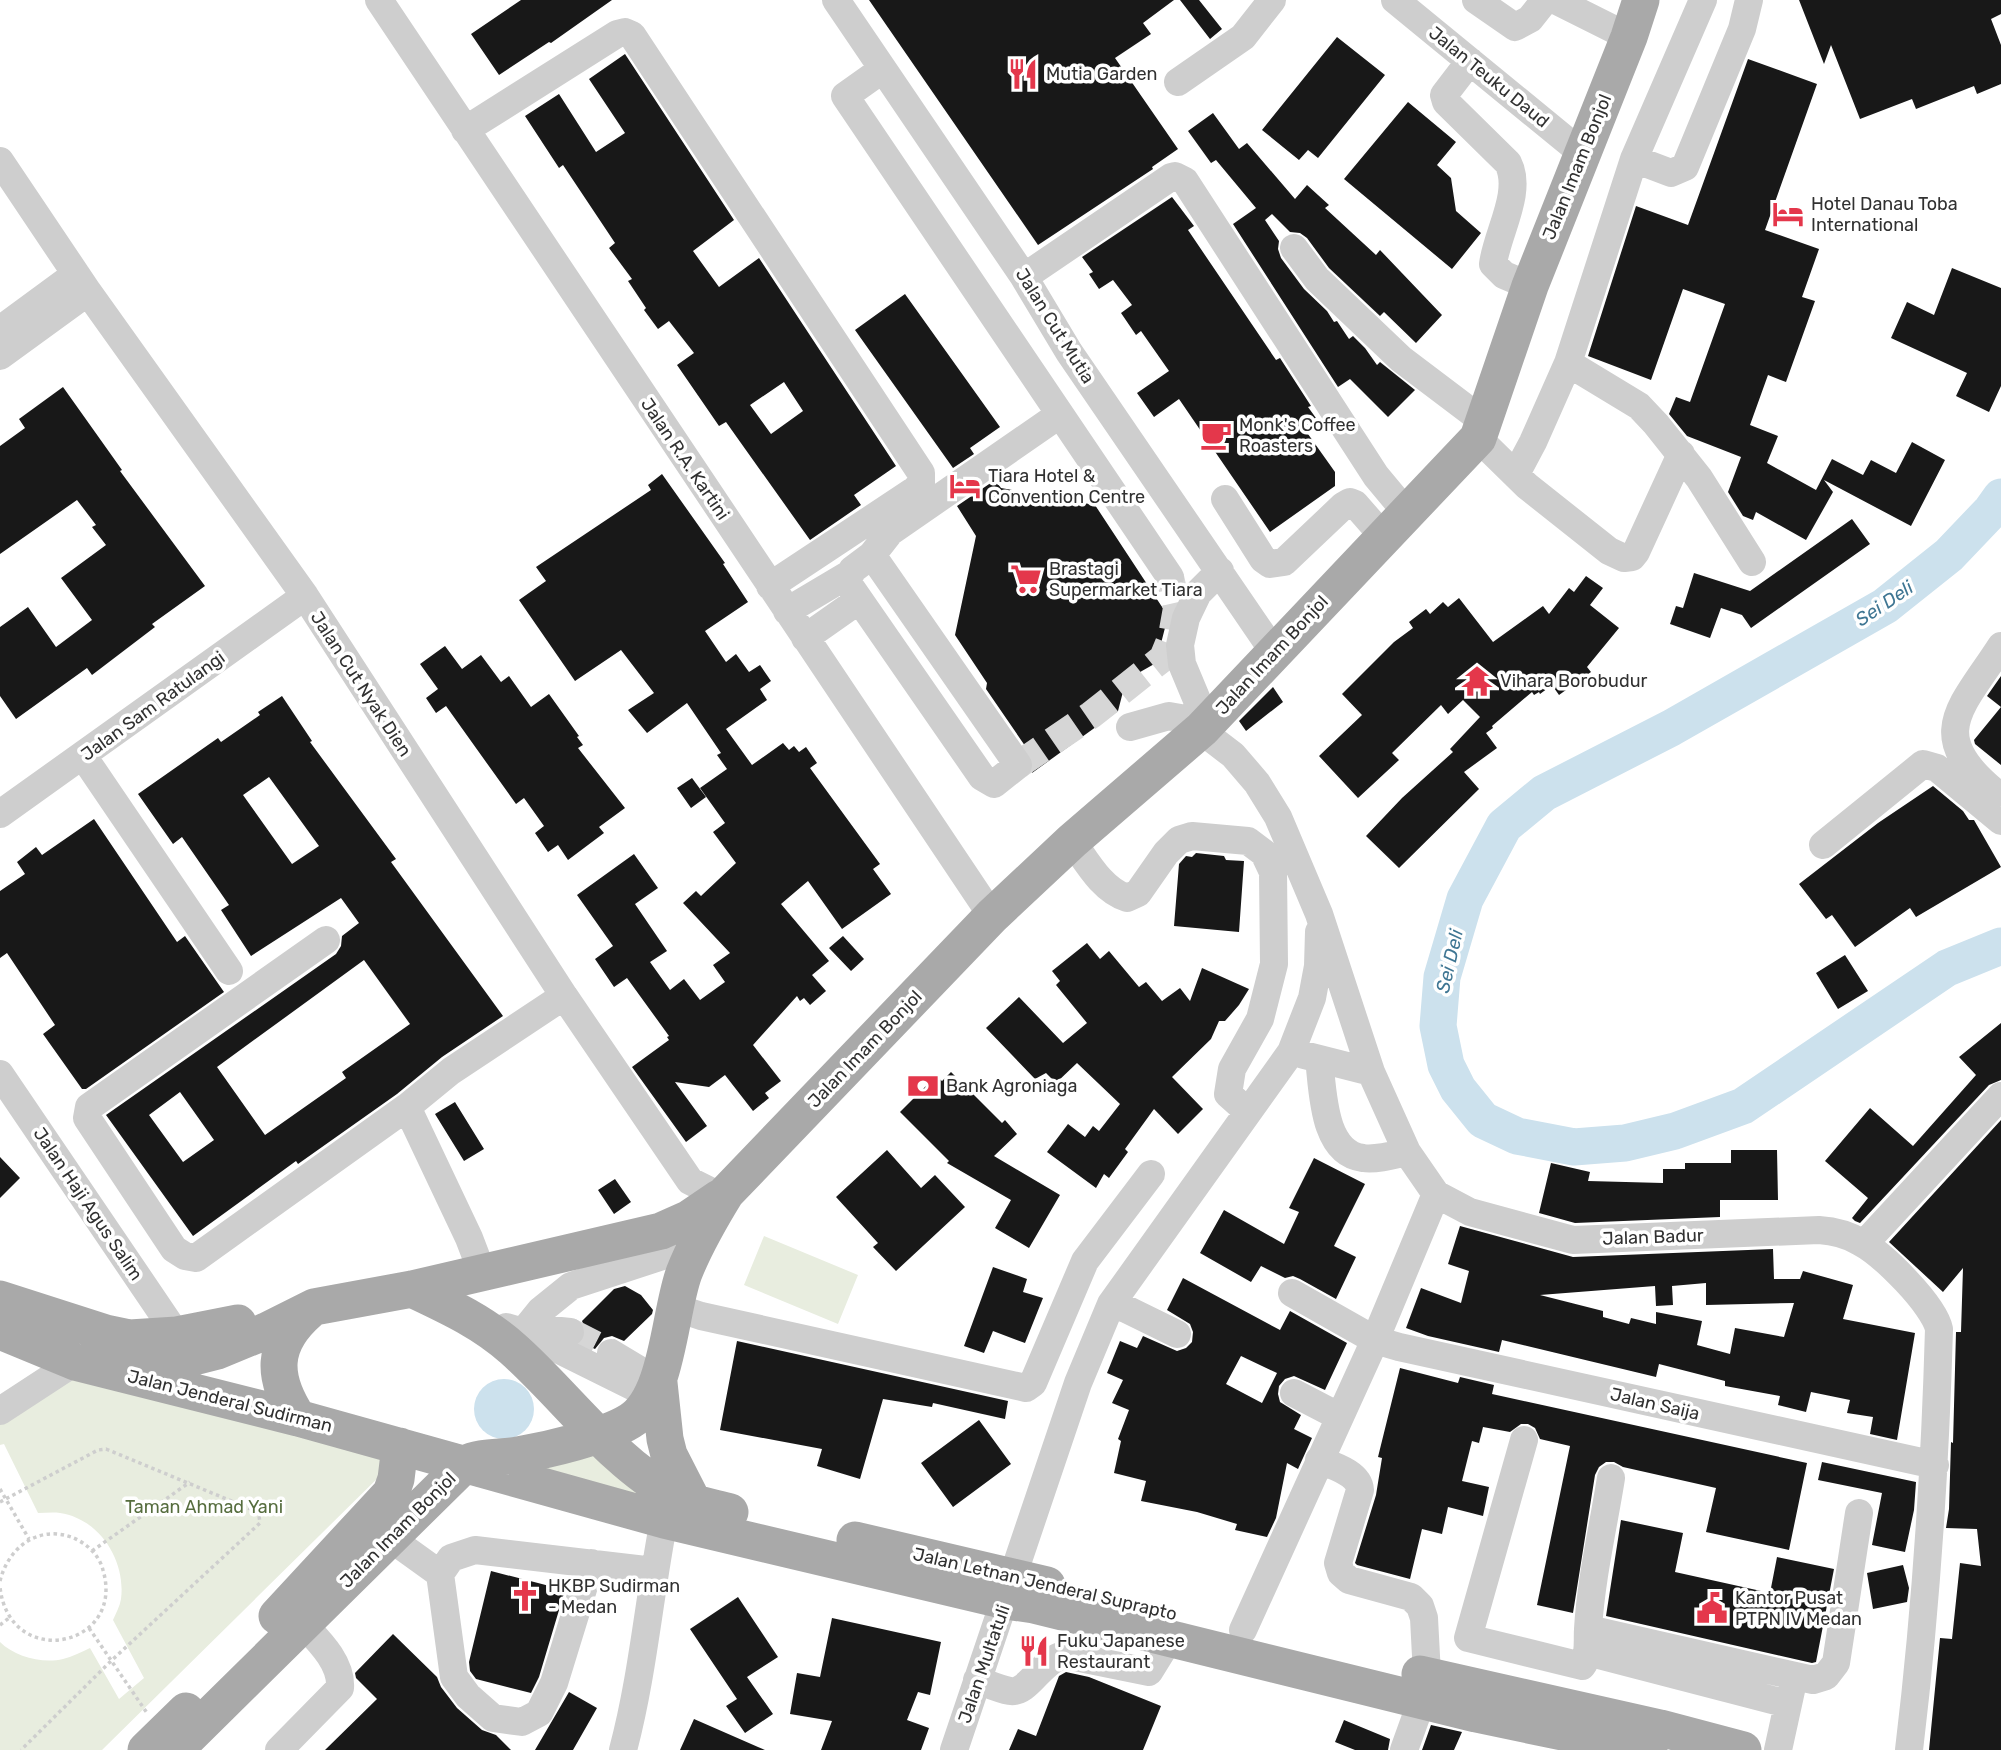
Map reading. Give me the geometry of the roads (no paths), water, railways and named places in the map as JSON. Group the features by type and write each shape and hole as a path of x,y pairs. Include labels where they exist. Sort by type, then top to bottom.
{"main road":[{"name":"Jalan Imam Bonjol","path":"123,1374 217,1351 314,1307 412,1289 660,1231 688,1219 726,1193 992,915 1072,841 1205,726 1395,524 1480,429 1530,286 1629,37 1641,0"},
{"name":"Jalan Imam Bonjol","path":"161,1745 303,1624 470,1461 519,1455 598,1434 629,1422 639,1414 655,1389 684,1274 696,1245 726,1193"},
{"name":"Jalan Letnan Jenderal Suprapto","path":"412,1289 483,1325 513,1349 598,1434 656,1484 679,1512"},
{"path":"0,1298 106,1333 130,1338 177,1335 314,1307"},
{"path":"298,1418 282,1390 278,1364 280,1353 294,1328 314,1307"},
{"name":"Jalan Jenderal Sudirman","path":"0,1331 75,1362 298,1418 463,1466"},
{"name":"Jalan Imam Bonjol","path":"655,1389 679,1512"},
{"name":"Jalan Imam Bonjol","path":"161,1745 391,1493 396,1479 400,1446"},
{"name":"Jalan Letnan Jenderal Suprapto","path":"463,1466 679,1512 1009,1589 1243,1630 1424,1688 1463,1684 1655,1743"},
{"name":"Jalan Letnan Jenderal Suprapto","path":"1009,1589 1034,1605 1170,1638 1424,1688 1655,1743 1743,1750"}],"street":[{"name":"Jalan R.A. Kartini","path":"379,0 992,915"},
{"name":"Jalan Cut Mutia","path":"836,0 1024,277 1069,352 1274,652"},
{"path":"1178,82 1243,37 1272,0"},
{"name":"Jalan Teuku Daud","path":"1395,0 1583,154"},
{"path":"1476,0 1515,27 1530,19 1545,0"},
{"path":"1555,0 1629,37"},
{"path":"1516,474 1568,363 1634,159 1703,0"},
{"path":"1634,159 1671,173 1685,167 1742,29 1749,0"},
{"path":"465,130 617,34 625,32 632,35 921,473 921,499 890,532 862,564 847,583 982,777 994,784 1018,765 862,564"},
{"path":"1470,61 1444,95 1446,102 1511,169 1514,183 1493,264 1504,275 1530,286"},
{"path":"883,69 845,96 1033,378 1170,577"},
{"path":"882,150 920,124"},
{"name":"Jalan Cut Nyak Dien","path":"0,161 82,283 305,596 564,996 690,1181 712,1192 726,1193"},
{"path":"1024,277 1171,177 1185,181 1376,476 1395,524"},
{"path":"1294,248 1317,279 1480,429 1527,486 1609,551 1624,558 1632,557 1636,552 1681,454"},
{"path":"0,330 82,283"},
{"path":"0,356 82,283"},
{"path":"1006,337 1045,314"},
{"path":"1033,378 1069,352"},
{"path":"1568,363 1639,406 1699,478 1752,562"},
{"path":"770,586 1059,415"},
{"path":"1225,499 1263,559 1270,564 1284,562 1350,502 1395,524"},
{"path":"787,611 862,564"},
{"path":"1205,726 1182,664 1180,645 1186,618 1198,593 1220,571"},
{"name":"Jalan Sam Ratulangi","path":"0,814 305,596"},
{"path":"805,638 859,600"},
{"path":"2001,646 1957,714 1953,734 1968,768 2001,797"},
{"path":"1130,727 1169,716 1205,726"},
{"name":"Jalan Badur","path":"1205,726 1257,783 1278,817 1319,914 1371,1072 1407,1152 1436,1194 1470,1212 1573,1240 1819,1230 1844,1235 1864,1244 1877,1254 1927,1304 1938,1321 1939,1329 1935,1465 1927,1585 1909,1750"},
{"path":"83,756 229,971"},
{"path":"1823,845 1923,764 1937,768 2001,821"},
{"path":"1072,841 1091,869 1115,894 1127,898 1138,893 1166,853 1179,840 1192,836 1248,841 1264,853 1273,872 1274,964 1260,1018 1233,1069 1228,1094 1247,1111"},
{"name":"Jalan Multatuli","path":"954,1750 1078,1383 1111,1304 1291,1052 1312,998 1318,966 1319,914"},
{"path":"326,940 89,1107 87,1118 174,1249 185,1256 196,1258 407,1107 451,1071 564,996"},
{"path":"1291,1052 1371,1072"},
{"path":"1319,1059 1327,1124 1342,1148 1362,1158 1407,1152"},
{"name":"Jalan Haji Agus Salim","path":"0,1074 177,1335"},
{"path":"1864,1244 2001,1096"},
{"path":"407,1107 469,1238 482,1272"},
{"path":"674,1307 701,1316 1026,1388 1033,1383 1085,1261 1151,1174"},
{"path":"1243,1630 1375,1340 1436,1194"},
{"path":"523,1332 540,1311 572,1286 696,1245"},
{"name":"Jalan Saija","path":"1292,1293 1375,1340 1935,1465"},
{"path":"1111,1304 1177,1334"},
{"path":"483,1325 523,1332 655,1389"},
{"path":"523,1332 541,1329 570,1332"},
{"path":"611,1353 655,1389"},
{"path":"0,1411 75,1362"},
{"path":"1294,1393 1340,1417"},
{"path":"1463,1684 1468,1638 1524,1440"},
{"path":"1320,1460 1360,1483 1338,1563 1341,1573 1349,1580 1411,1597 1420,1606 1424,1618 1424,1688 1404,1750"},
{"path":"1468,1638 1582,1666 1586,1661 1611,1478"},
{"path":"624,1750 635,1702 654,1571 679,1512"},
{"path":"1588,1640 1813,1680 1826,1676 1836,1663 1858,1513"},
{"path":"390,1538 440,1574"},
{"path":"592,1563 554,1683 539,1713 522,1722 493,1718 468,1696 454,1677 440,1574 451,1558 475,1550 592,1563 654,1571"},
{"path":"279,1750 340,1688 341,1678 337,1668 303,1624"},
{"path":"977,1680 1016,1691 1056,1656 1065,1655 1149,1672 1170,1638"},
{"path":"1588,1640 1788,1704"},
{"path":"1778,1750 1794,1676"}],"water":[{"path":"498,1379 510,1379 529,1392 534,1409 532,1421 521,1434 510,1439 498,1439 479,1426 474,1415 474,1403 487,1384"}],"waterway":[{"name":"Sei Deli","path":"2001,497 1949,555 1885,606 1671,728 1544,793 1504,826 1465,899 1442,977 1438,1026 1446,1065 1458,1089 1483,1120 1517,1136 1574,1147 1625,1143 1675,1131 1743,1106 1947,968 2001,946"}],"tunnel":[{"path":"1018,765 1091,715 1163,658 1172,636 1177,608 1170,577"},
{"path":"570,1332 611,1353"}],"place":[{"name":"Mutia Garden","path":"1023,74"},
{"name":"Hotel Danau Toba International","path":"1788,214"},
{"name":"Monk's Coffee Roasters","path":"1216,435"},
{"name":"Tiara Hotel & Convention Centre","path":"965,486"},
{"name":"Brastagi Supermarket Tiara","path":"1026,579"},
{"name":"Vihara Borobudur","path":"1477,681"},
{"name":"Bank Agroniaga","path":"923,1086"},
{"name":"HKBP Sudirman - Medan","path":"525,1596"},
{"name":"Kantor Pusat PTPN IV Medan","path":"1712,1608"},
{"name":"Fuku Japanese Restaurant","path":"1034,1651"}],"park label":[{"name":"Taman Ahmad Yani","path":"204,1507"}]}
